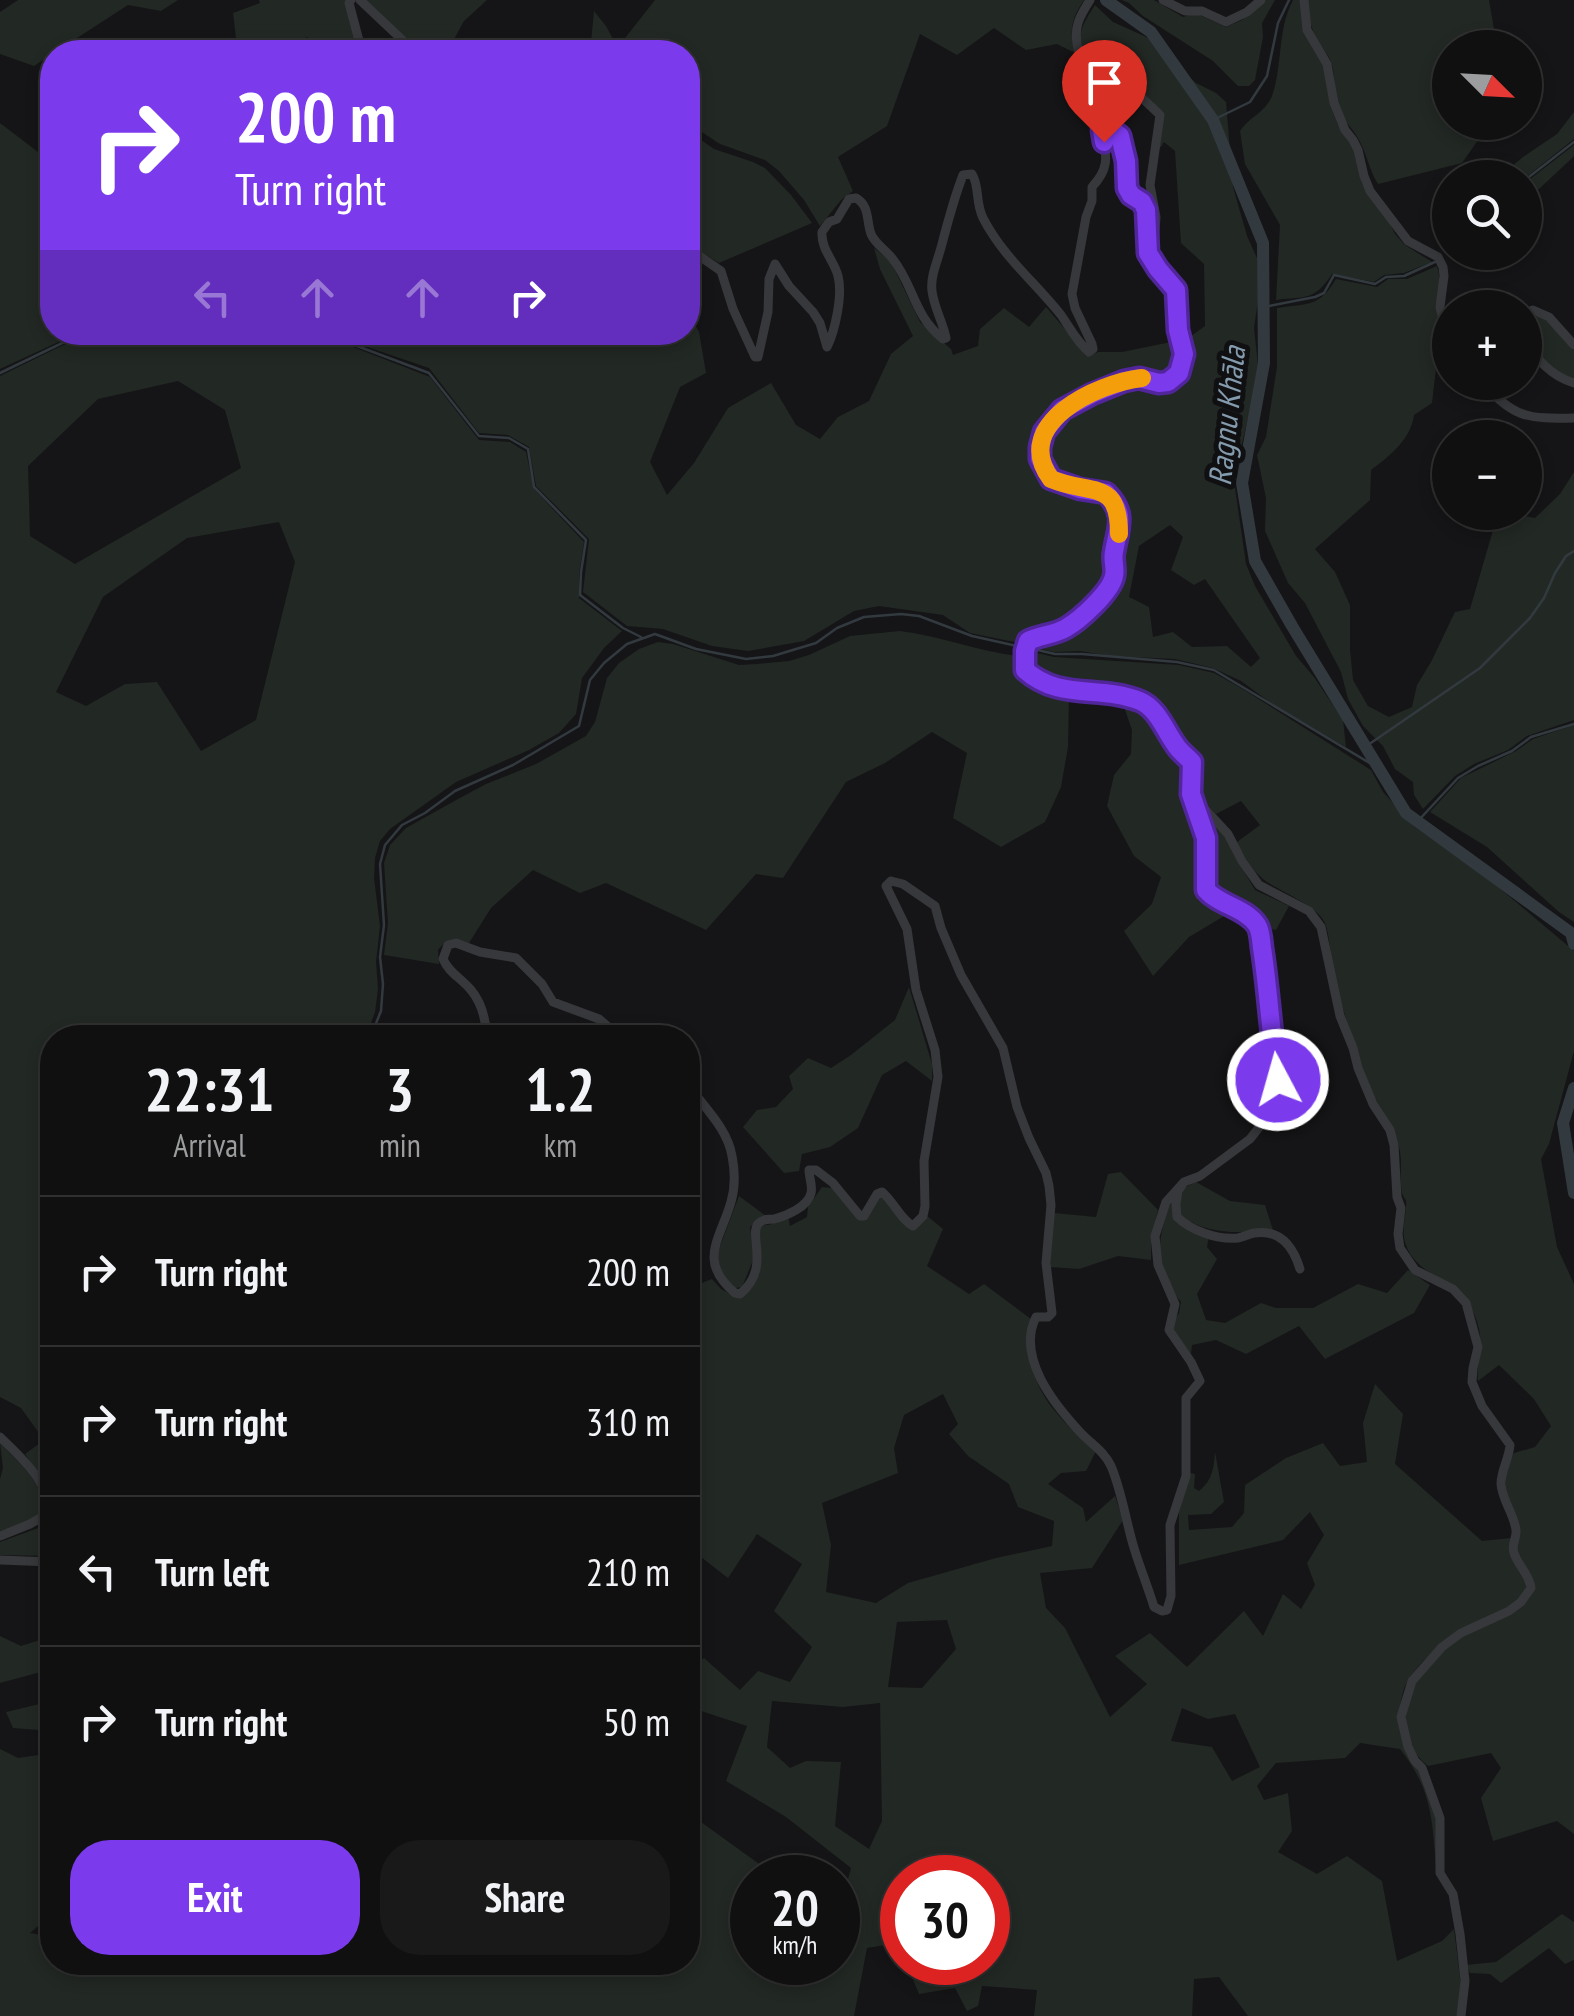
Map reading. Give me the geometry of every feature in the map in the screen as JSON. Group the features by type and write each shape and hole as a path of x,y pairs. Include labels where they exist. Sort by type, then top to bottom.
{"street":[{"path":"351,0 359,40"},
{"path":"360,0 402,40"},
{"path":"1090,0 1075,29 1078,49 1160,115 1150,186 1156,218 1153,261"},
{"path":"1163,0 1185,12 1202,10 1226,22 1261,0"},
{"path":"1304,0 1307,30 1327,64 1334,103 1345,130 1354,140 1370,190 1408,241 1438,257 1443,268 1442,290"},
{"path":"700,256 721,271 755,358 766,329 769,278 775,264 820,323 828,348 836,328 838,277 824,250 822,232 837,219 849,200 856,198 866,207 874,240 892,258 923,320 943,340 946,332 937,312 932,277 963,175 972,174 976,201 993,235 1089,352 1093,350 1092,344 1074,308 1072,294 1092,187 1105,171 1102,130 1112,130 1120,136 1124,150 1127,188 1146,210 1148,253 1176,290 1184,354 1179,373 1168,382 1139,378 1124,381 1074,402 1044,432 1040,459 1051,479 1106,493 1117,508 1120,531 1110,586 1065,629 1028,641 1025,651 1025,670 1051,687 1120,696 1148,706 1192,762 1191,794 1206,838 1206,890 1256,924 1259,932 1278,1069 1273,1104 1250,1139 1200,1176 1184,1182 1166,1202 1154,1236 1158,1265 1175,1304 1169,1330 1200,1381 1186,1398 1186,1476 1170,1525 1171,1596 1167,1610 1154,1606 1108,1461 1048,1392 1033,1358 1032,1325 1036,1317 1052,1314 1047,1277 1051,1205 1046,1173 1018,1107 1004,1048 961,974 935,906 903,884 891,881 886,886 907,930 916,990 937,1064 924,1162 925,1206 913,1226 882,1192 860,1216 833,1183 810,1170 812,1189 807,1203 757,1224 754,1232 758,1263 746,1289 734,1294 713,1262 716,1236 733,1195 732,1154 725,1135 700,1099"},
{"path":"1542,314 1574,345"},
{"path":"1542,362 1558,378 1574,384"},
{"path":"1499,400 1517,414 1574,418"},
{"path":"1191,794 1221,824 1260,885 1309,912 1322,928 1340,1016 1364,1085 1390,1130 1394,1145 1401,1208 1400,1248 1415,1270 1453,1289 1466,1304 1478,1347 1472,1382 1482,1406 1510,1445 1501,1477 1502,1489 1516,1528 1514,1556 1530,1578 1531,1588 1508,1612 1442,1647 1412,1681 1401,1717 1408,1747 1422,1768 1440,1818 1440,1872 1453,1894 1460,1934 1462,2016"},
{"path":"485,1025 469,987 442,959 448,945 456,943 516,958 542,984 553,1002 606,1025"},
{"path":"1184,1182 1176,1204 1178,1218 1186,1226 1220,1237 1267,1232 1279,1236 1295,1252 1300,1269"},
{"path":"0,1437 40,1482"},
{"path":"0,1536 40,1519"},
{"path":"0,1560 40,1562"}],"shaded area":[{"path":"18,0 178,0 161,11 128,5 74,40 40,40 40,62 34,66 0,54 0,12"},
{"path":"259,0 348,0 356,40 232,40 236,38 233,13 260,3"},
{"path":"363,0 487,0 464,21 454,40 407,40"},
{"path":"655,0 1084,0 1072,25 1075,53 1057,44 1026,50 994,28 957,55 920,34 887,126 838,157 853,191 820,226 779,171 765,160 720,144 700,131 700,40 624,40"},
{"path":"1122,0 1154,0 1183,17 1195,13 1226,27 1242,20 1266,0 1275,0 1262,23 1255,80 1249,86 1238,86 1213,61"},
{"path":"1293,0 1302,0 1305,33 1324,66 1330,105 1353,147 1362,184 1395,234 1432,262 1404,273 1384,275 1374,282 1332,274 1315,293 1276,300 1280,225 1245,164 1240,131 1272,96"},
{"path":"1307,0 1489,0 1494,30 1432,30 1432,140 1478,140 1464,160 1432,160 1432,170 1378,184 1359,140 1338,107 1332,65 1309,15"},
{"path":"1095,5 1113,22 1153,40 1196,83 1226,102 1233,187 1261,280 1254,328 1257,383 1235,488 1246,564 1296,656 1343,720 1346,747 1275,706 1241,681 1213,668 1175,659 1054,652 1029,646 1033,641 1058,635 1105,596 1121,539 1115,499 1062,482 1053,475 1045,462 1045,437 1072,407 1098,394 1136,382 1178,377 1184,341 1205,326 1204,264 1181,243 1175,151 1164,142 1159,147 1163,112 1120,79 1123,70 1083,49 1080,35","holes":["1170,525 1183,537 1171,570 1194,585 1205,579 1260,658 1251,667 1227,646 1192,647 1173,632 1153,637 1149,607 1129,597 1139,546"]},
{"path":"594,11 614,40 591,40"},
{"path":"1574,112 1574,139 1542,164 1542,160 1519,160 1523,157 1557,134"},
{"path":"0,123 40,153 40,345 52,345 0,369"},
{"path":"700,139 714,149 765,168 812,223 719,263 700,251"},
{"path":"1574,145 1574,156 1542,186 1542,170"},
{"path":"874,248 890,260 920,322 953,355 978,346 980,329 1004,308 1029,327 1046,307 1088,356 1176,341 1179,363 1170,377 1138,377 1068,403 1037,448 1051,481 1106,498 1115,518 1115,551 1108,582 1085,609 1058,629 1019,643 970,633 943,615 879,606 854,611 804,641 748,651 712,646 663,629 627,626 583,592 589,539 536,486 529,447 508,435 479,433 429,368 361,345 700,345 700,338 706,373 680,387 650,462 667,495 694,463 728,408 771,383 796,425 820,439 838,417 869,401 891,354 913,336 880,269"},
{"path":"1432,268 1438,270 1439,290 1432,290 1432,403 1414,415 1404,439 1371,470 1370,500 1315,549 1335,572 1350,605 1353,680 1368,706 1389,717 1412,707 1417,685 1455,612 1470,609 1493,530 1542,530 1542,511 1560,494 1574,472 1574,720 1527,736 1508,750 1474,764 1455,776 1423,809 1414,795 1413,782 1395,769 1383,746 1363,726 1348,699 1341,672 1305,603 1288,583 1265,531 1266,498 1257,455 1266,437 1277,367 1277,308 1318,300 1336,279 1377,287 1388,279 1407,279"},
{"path":"1542,318 1562,333 1574,350 1574,380 1559,376 1542,357"},
{"path":"63,345 348,345 430,377 479,440 510,442 526,452 534,489 584,542 579,598 622,631 582,678 576,714 559,733 456,782 390,829 380,841 374,878 380,926 378,989 370,1025 40,1025 40,1434 21,1408 0,1397 0,376","holes":["178,381 225,410 241,468 75,564 30,536 28,466 98,399","279,522 295,562 256,720 201,751 157,682 125,684 86,706 56,692 103,597 187,538"]},
{"path":"900,631 1018,656 1017,672 1028,682 1069,694 1068,747 1061,787 1045,822 1001,847 953,818 967,753 932,732 885,763 846,782 783,878 756,874 706,930 606,883 580,893 533,870 491,908 469,943 452,941 441,946 439,964 384,955 388,923 384,863 390,845 406,828 458,799 536,764 586,736 595,722 607,678 619,663 639,649 658,642 739,665 757,664 809,655 850,636"},
{"path":"1029,651 1054,657 1179,665 1214,673 1371,770 1383,792 1414,826 1491,881 1574,951 1574,1051 1549,1144 1541,1159 1557,1247 1574,1284 1574,1834 1557,1821 1493,1841 1481,1798 1501,1768 1491,1753 1428,1766 1409,1738 1407,1703 1425,1668 1458,1638 1504,1615 1534,1586 1517,1555 1506,1475 1514,1453 1535,1447 1551,1426 1534,1399 1499,1365 1478,1381 1480,1336 1473,1312 1454,1289 1412,1257 1406,1245 1406,1202 1401,1187 1399,1147 1370,1088 1352,1038 1336,983 1325,923 1314,910 1263,879 1251,867 1237,842 1260,825 1241,801 1216,814 1195,792 1192,761 1152,704 1122,691 1056,684 1029,666"},
{"path":"1122,701 1147,710 1189,763 1201,834 1202,887 1213,904 1231,912 1189,937 1153,976 1124,931 1152,904 1161,877 1134,856 1107,806 1114,775 1131,754 1132,730"},
{"path":"1574,725 1574,922 1487,847 1430,812 1461,778 1533,739"},
{"path":"1196,804 1226,836 1255,890 1289,906 1276,930 1263,928 1216,894 1210,880 1210,837"},
{"path":"909,987 932,1064 932,1081 906,1061 882,1075 858,1128 830,1147 802,1154 799,1171 784,1173 743,1127 757,1110 776,1107 793,1089 789,1076 808,1058 831,1068 895,1020"},
{"path":"1121,1172 1158,1210 1151,1238 1151,1260 1118,1256 1079,1269 1050,1267 1054,1213 1096,1217 1108,1174"},
{"path":"1196,1182 1230,1201 1265,1205 1273,1230 1213,1230 1191,1222 1180,1215 1180,1200 1184,1188"},
{"path":"822,1187 833,1188 859,1219 880,1196 908,1227 926,1215 943,1229 927,1266 969,1294 984,1284 1031,1319 1032,1362 1039,1387 1060,1417 1096,1451 1086,1471 1061,1473 1048,1484 1083,1508 1086,1522 1115,1496 1123,1520 1092,1568 1040,1573 1046,1608 1065,1628 1110,1717 1147,1684 1115,1656 1150,1633 1187,1667 1244,1611 1263,1636 1283,1594 1301,1609 1315,1585 1307,1563 1324,1535 1310,1512 1283,1540 1179,1565 1179,1510 1190,1473 1195,1474 1194,1488 1199,1491 1212,1474 1215,1452 1224,1502 1211,1514 1188,1515 1189,1530 1232,1527 1244,1513 1245,1485 1286,1458 1323,1443 1340,1466 1367,1462 1363,1423 1375,1384 1403,1414 1395,1464 1482,1541 1511,1538 1512,1554 1525,1575 1522,1596 1507,1609 1443,1643 1411,1676 1402,1697 1399,1712 1438,1818 1437,1878 1426,1795 1400,1749 1360,1743 1345,1758 1276,1763 1257,1786 1264,1800 1288,1793 1292,1831 1278,1852 1317,1874 1347,1856 1382,1881 1397,1961 1442,1941 1454,1929 1461,1986 1458,2016 1248,2016 1219,1977 1194,1979 1192,2016 1034,2016 1037,1990 982,1986 978,2006 967,2011 955,1988 919,1994 915,1985 1010,1985 1010,1855 880,1855 880,1946 867,1948 860,1985 860,1855 834,1855 786,1817 726,1781 747,1726 700,1711 700,1661 704,1658 740,1690 758,1671 790,1682 812,1647 774,1611 802,1564 757,1534 728,1578 700,1556 700,1284 712,1279 736,1297 751,1287 760,1226 788,1216 790,1226 807,1217 808,1207","holes":["943,1394 958,1424 949,1434 968,1456 1009,1484 1018,1507 1054,1521 1052,1546 908,1583 876,1603 826,1592 831,1545 822,1503 898,1473 894,1448 904,1415","947,1620 956,1649 922,1688 888,1687 897,1622","772,1701 843,1707 880,1703 882,1821 869,1849 835,1826 841,1762 806,1761 790,1768 767,1747","1182,1708 1208,1719 1235,1714 1260,1767 1232,1781 1212,1747 1171,1741"]},
{"path":"739,1196 766,1216 750,1227 754,1258 742,1287 736,1288 724,1278 716,1257"},
{"path":"1171,1201 1183,1226 1209,1236 1207,1247 1217,1259 1197,1294 1206,1320 1225,1323 1261,1303 1276,1308 1313,1308 1358,1284 1387,1293 1408,1270 1430,1285 1414,1313 1325,1359 1299,1326 1246,1354 1216,1340 1192,1345 1191,1354 1175,1334 1172,1324 1181,1302 1161,1265 1160,1241"},
{"path":"0,1443 40,1491 40,1515 32,1522 0,1531 0,1479"},
{"path":"40,1443 40,1475 25,1454"},
{"path":"40,1527 40,1556 0,1555 0,1542"},
{"path":"0,1636 21,1646 40,1640 40,1672 0,1683"},
{"path":"40,1704 40,1730 13,1728 6,1712"},
{"path":"0,1749 18,1758 40,1755 40,1924 30,1933 40,1935 40,1975 700,1975 701,1822 747,1855 730,1855 730,1985 860,1985 854,2016 0,2016"},
{"path":"1562,1914 1574,1922 1574,1960 1565,1964 1549,1948 1501,1983 1490,1974 1470,1973 1466,1965 1496,1962"}],"waterway":[{"name":"Ragnu Khāla","path":"1106,0 1151,32 1213,120 1263,243 1264,363 1242,483 1255,561 1406,813 1571,933 1574,944"},
{"path":"1213,120 1250,102 1267,76 1278,23 1289,0"},
{"path":"1542,167 1574,142"},
{"path":"1264,307 1324,293 1334,275 1375,284 1432,263"},
{"path":"0,373 58,345"},
{"path":"354,345 429,373 479,436 509,438 528,449 534,487 586,540 580,595 641,637"},
{"path":"1365,747 1480,668 1530,618 1566,556 1574,551"},
{"path":"375,1025 381,1011 383,984 380,864 385,845 402,825 455,791 513,765 579,726 590,680 627,644 655,634 696,649 746,659 773,656 816,643 837,628 864,617 901,614 1021,647"},
{"path":"1029,648 1055,654 1177,662 1214,670 1378,768"},
{"path":"1417,822 1458,778 1531,737 1574,724"},
{"name":"Ragnu Khāla","path":"1574,1088 1563,1123 1574,1193"}],"slow traffic":[{"path":"1119,534 1114,501 1106,493 1051,479 1040,459 1040,447 1044,432 1062,410 1124,381 1142,378"}],"route":[{"path":"1104,142 1102,130 1112,130 1120,136 1127,188 1146,210 1148,253 1176,290 1184,354 1179,373 1168,382 1139,378 1124,381 1074,402 1044,432 1040,459 1044,470 1051,479 1065,485 1106,493 1117,508 1120,531 1110,586 1065,629 1028,641 1025,670 1051,687 1140,701 1192,762 1191,794 1206,838 1206,890 1256,924 1259,932 1278,1080"}]}
